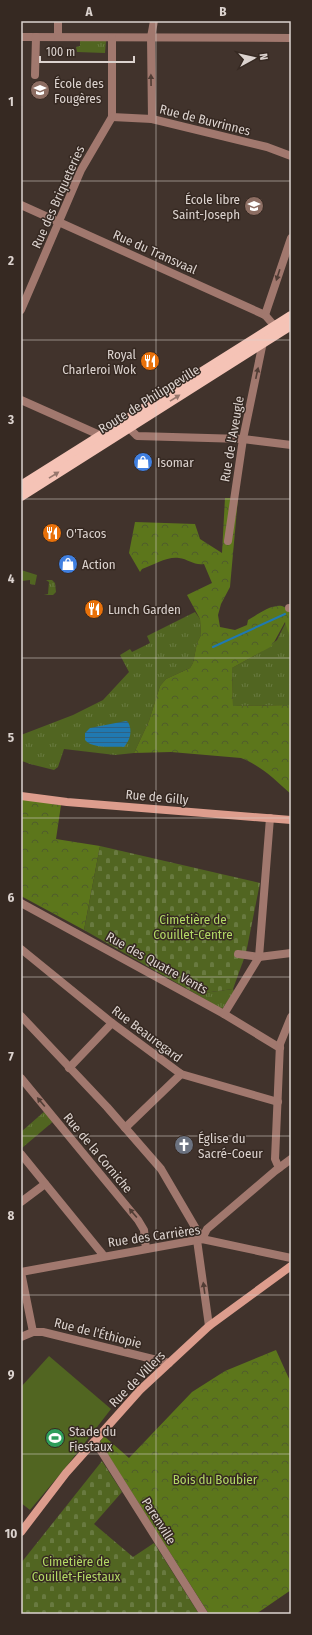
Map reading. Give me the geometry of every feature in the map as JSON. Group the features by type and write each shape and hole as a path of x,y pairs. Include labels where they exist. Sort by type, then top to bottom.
{"main road":[{"name":"Route de Philippeville","path":"126,425 290,321"},
{"name":"Route de Philippeville","path":"21,486 105,438 263,342 277,329"},
{"name":"Route de Philippeville","path":"21,496 105,438"}],"street":[{"path":"58,21 58,37"},
{"path":"152,119 151,38 154,21"},
{"path":"21,37 291,38"},
{"path":"34,75 36,37"},
{"path":"112,38 112,117"},
{"name":"Rue de Buvrinnes","path":"112,117 152,119 267,148 291,156"},
{"name":"Rue des Briqueteries","path":"21,310 83,165 112,117"},
{"name":"Rue du Transvaal","path":"21,205 265,315 277,329"},
{"path":"265,315 291,238"},
{"name":"Rue de l'Aveugle","path":"228,541 243,439 263,342"},
{"path":"21,400 105,438"},
{"path":"126,425 137,436 243,439 291,445"},
{"name":"Rue de Gilly","path":"21,796 67,802 291,820"},
{"path":"224,1014 259,957 270,818"},
{"name":"Rue des Quatre Vents","path":"21,902 224,1014 280,1048"},
{"name":"Rue Beauregard","path":"21,949 112,1023 181,1074 278,1102"},
{"path":"238,954 259,957 291,953"},
{"path":"21,1016 161,1169 200,1240 209,1326"},
{"path":"279,1168 275,1159 280,1048 291,1017"},
{"path":"69,1068 112,1023"},
{"path":"125,1128 181,1074"},
{"name":"Rue de la Corniche","path":"21,1078 138,1220 144,1230 146,1249"},
{"path":"21,1154 104,1256"},
{"path":"200,1240 207,1229 291,1159"},
{"path":"21,1202 45,1184"},
{"name":"Rue des Carrières","path":"21,1272 200,1240 291,1258"},
{"name":"Rue de Villers","path":"22,1530 66,1473 140,1390 209,1326 291,1266"},
{"path":"21,1272 33,1332"},
{"name":"Rue de l'Éthiopie","path":"21,1337 33,1332 52,1334 169,1363"},
{"name":"Parenville","path":"95,1440 204,1614"}],"green space":[{"path":"80,41 106,41 105,53 77,52 76,47 80,46"},
{"path":"225,498 238,498 230,587 221,604 218,615 220,627 235,630 247,625 248,620 264,610 273,607 282,606 291,610 291,641 285,622 272,646 232,668 233,706 291,705 291,794 262,769 241,758 171,752 134,753 149,721 160,686 166,679 190,668 193,663 197,643 201,635 200,619 187,595 212,583 204,564 198,564 179,558 170,558 160,561 142,569 140,572 129,553 135,522 195,524 200,539 222,553"},
{"path":"21,570 37,575 35,585 30,584 30,580 21,581"},
{"path":"46,580 52,580 55,583 56,592 53,595 44,595 48,594 49,582"},
{"path":"195,612 200,619 201,635 197,643 193,663 190,668 166,679 160,686 149,721 134,753 115,755 64,749 58,767 54,770 22,761 21,735 73,715 103,700 129,672 120,655 130,649 132,652 150,643 147,636"},
{"path":"286,622 291,641 291,705 233,706 232,668 261,652 277,640"},
{"path":"21,797 61,805 56,839 100,846 84,930 21,896"},
{"name":"Cimetière de Couillet-Centre","path":"100,846 260,883 246,953 233,989 196,994 84,930"},
{"path":"233,989 234,991 221,1009 196,994"},
{"path":"46,1110 55,1120 22,1148 21,1132"},
{"name":"Bois du Boubier","path":"276,1350 291,1383 291,1590 256,1614 209,1614 100,1442 104,1436 129,1458 192,1392 225,1371"},
{"name":"Stade du Fiestaux","path":"49,1356 111,1409 30,1510 21,1503 21,1387"},
{"name":"Cimetière de Couillet-Fiestaux","path":"102,1461 122,1492 94,1524 133,1557 154,1543 199,1614 21,1614 21,1563"}],"water":[{"path":"126,721 130,725 131,732 124,747 92,745 85,740 85,733 90,728"}],"waterway":[{"path":"213,647 285,614"}],"place":[{"name":"École des Fougères","path":"40,90"},
{"name":"École libre Saint-Joseph","path":"254,206"},
{"name":"Royal Charleroi Wok","path":"150,361"},
{"name":"Isomar","path":"143,462"},
{"name":"O'Tacos","path":"52,533"},
{"name":"Action","path":"68,564"},
{"name":"Lunch Garden","path":"94,609"},
{"name":"Église du Sacré-Coeur","path":"184,1145"},
{"name":"Stade du Fiestaux","path":"55,1438"}]}
